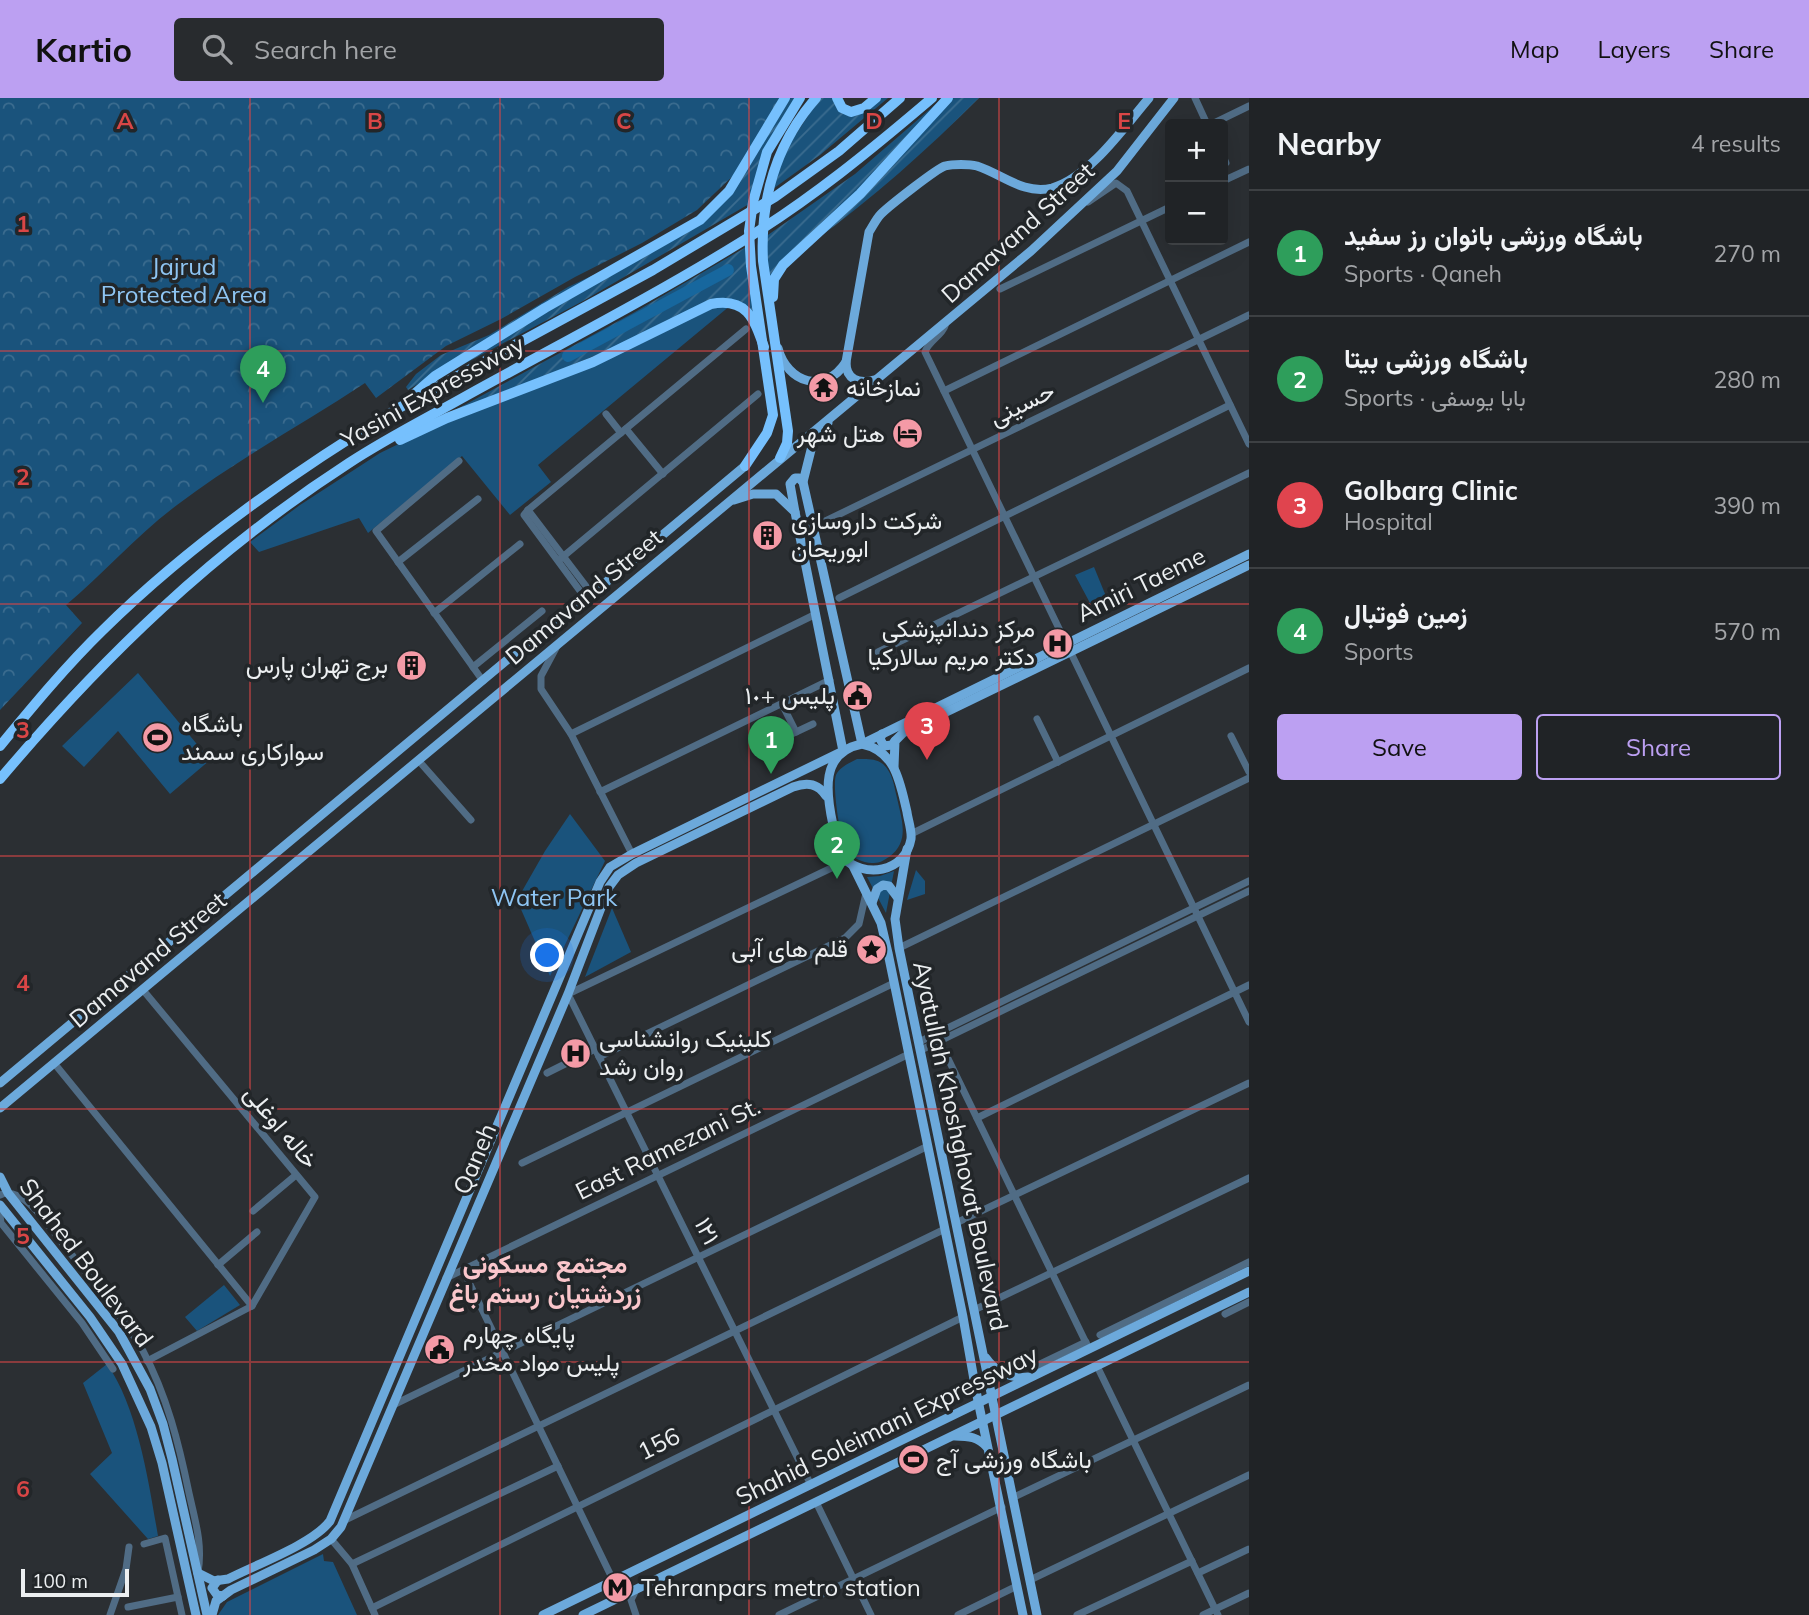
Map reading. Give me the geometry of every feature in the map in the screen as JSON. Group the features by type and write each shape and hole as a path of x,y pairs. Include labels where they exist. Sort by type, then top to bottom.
{"highway":[{"path":"397,409 435,376 700,219 714,208 729,191 785,98"},
{"path":"745,466 767,433 774,415 751,266 749,231 753,202 760,173 776,134 800,98"},
{"path":"780,458 787,443 788,431 761,233 764,207 775,163 792,129 816,98"},
{"path":"837,98 842,107 851,112 864,108 876,98"},
{"name":"Yasini Expressway","path":"0,746 43,694 103,630 149,587 237,515 397,409 653,270 775,197 839,151 900,98"},
{"name":"Yasini Expressway","path":"0,779 59,710 163,606 250,533 349,463 741,242 810,198 932,98"},
{"path":"771,314 777,272 860,194 948,98"},
{"path":"349,463 447,418 593,362 711,304 727,302 745,310 754,321 764,347"}],"main road":[{"name":"Damavand Street","path":"846,362 869,232 880,215 944,166 973,165 1010,183 1030,189 1051,188 1073,178 1104,150 1149,98"},
{"name":"Damavand Street","path":"3,1105 1031,251 1116,171 1174,98"},
{"path":"775,334 779,352 785,362 795,375 803,380 812,382 827,379 838,373 846,362"},
{"path":"846,362 847,372 852,379 862,382 876,379"},
{"path":"840,408 812,446 803,482 862,744"},
{"name":"Damavand Street","path":"0,1083 745,466"},
{"path":"803,482 795,478 790,484 844,751"},
{"path":"729,501 753,494 776,494 795,512"},
{"name":"Amiri Taeme","path":"895,741 903,733 1249,554"},
{"name":"Amiri Taeme","path":"862,744 1249,565"},
{"path":"479,684 519,658 526,661 526,670"},
{"path":"882,734 880,739 884,746 892,745 895,741"},
{"path":"894,767 895,741"},
{"path":"862,744 881,752 894,767 900,779 911,834 901,859 886,868 868,870 850,863 839,849 826,796 831,769 844,751 862,744"},
{"name":"Qaneh","path":"218,1580 228,1579 309,1539 323,1530 330,1521 600,882 610,867 844,751"},
{"name":"Qaneh","path":"223,1596 331,1539 343,1522 444,1279 568,994 609,887 618,875 636,863 800,785 817,785 826,796"},
{"name":"Ayatullah Khoshghovat Boulevard","path":"907,849 895,919 899,948 1037,1615"},
{"name":"Ayatullah Khoshghovat Boulevard","path":"850,863 881,923 1023,1615"},
{"path":"872,905 877,889 883,885 889,886 898,898"},
{"path":"0,1113 3,1105"},
{"name":"Shahed Boulevard","path":"0,1177 4,1194 102,1308 135,1357 163,1424 210,1615"},
{"name":"Shahed Boulevard","path":"0,1205 90,1317 122,1364 151,1427 162,1463 196,1615"},
{"name":"Shahid Soleimani Expressway","path":"543,1615 978,1403 1087,1345 1249,1271"},
{"path":"433,1275 444,1279"},
{"name":"Shahid Soleimani Expressway","path":"583,1615 1249,1292"},
{"path":"983,1354 992,1366 1007,1375 1024,1378 1034,1372"},
{"path":"950,1436 969,1436 981,1440 989,1449"},
{"path":"198,1573 214,1581 218,1580"},
{"path":"218,1580 212,1588 217,1595 223,1596"},
{"path":"210,1615 216,1601 223,1596"}],"street":[{"path":"1195,98 1207,119"},
{"path":"1221,119 1249,106"},
{"path":"1228,179 1249,169"},
{"path":"1080,206 1116,183 1126,191 1230,405 1247,434 1249,444"},
{"path":"1000,289 1165,209"},
{"path":"944,391 1249,242"},
{"name":"حسینی","path":"813,527 1249,315"},
{"path":"946,323 943,331 925,350 1249,1022"},
{"path":"589,597 524,515 746,330"},
{"path":"561,559 758,394"},
{"path":"839,598 1230,405"},
{"path":"606,414 663,474"},
{"path":"459,461 376,531 473,667 479,684"},
{"path":"878,652 1249,473"},
{"path":"398,562 478,499"},
{"path":"434,613 520,544"},
{"path":"473,667 542,611"},
{"path":"571,734 816,614"},
{"path":"562,640 546,665 540,682 541,689 571,734 632,855"},
{"path":"911,834 1249,668"},
{"path":"600,792 830,680"},
{"path":"782,704 796,733"},
{"path":"1037,719 1058,762"},
{"path":"787,736 813,724"},
{"path":"1231,736 1249,772"},
{"path":"418,760 471,820"},
{"path":"899,948 1249,778"},
{"path":"555,990 568,994 850,863"},
{"path":"1195,913 1249,881"},
{"path":"920,1046 1195,913 1249,891"},
{"path":"547,1073 597,1053 845,938 859,924 866,892"},
{"path":"522,1163 894,983"},
{"path":"977,1118 1249,985"},
{"name":"خاله اوغلی","path":"143,990 315,1197 252,1306"},
{"name":"۱۲۱","path":"568,994 811,1485"},
{"path":"938,1038 1087,1345"},
{"name":"East Ramezani St.","path":"444,1279 909,1054"},
{"path":"54,1063 252,1306 147,1361"},
{"path":"956,1223 1249,1083"},
{"path":"391,1406 928,1146"},
{"path":"253,1211 296,1174"},
{"path":"974,1310 1249,1178"},
{"path":"4,1194 29,1202 127,1326 147,1361 172,1421 182,1457 201,1553 198,1573"},
{"path":"0,1216 2,1223 82,1323 113,1369"},
{"path":"343,1522 945,1229"},
{"path":"218,1265 257,1232"},
{"path":"1100,1335 1159,1311 1249,1262"},
{"path":"463,1270 613,1580"},
{"path":"1224,1314 1249,1302"},
{"name":"156","path":"374,1611 577,1506 963,1317"},
{"path":"1097,1366 1216,1612"},
{"path":"1014,1497 1249,1385"},
{"path":"352,1564 558,1466"},
{"path":"1030,1580 1249,1475"},
{"path":"816,1502 871,1615"},
{"path":"779,1615 1002,1507"},
{"path":"144,1544 165,1538 182,1615"},
{"path":"331,1539 352,1564 374,1611"},
{"path":"110,1615 126,1569 130,1546"},
{"path":"1198,1573 1249,1549"},
{"path":"1077,1615 1192,1561"},
{"path":"958,1615 975,1611 1017,1586"},
{"path":"636,1589 631,1600 636,1615"},
{"path":"1203,1615 1216,1612 1249,1592"},
{"path":"128,1607 178,1597"}],"green space":[{"name":"Jajrud Protected Area","path":"0,98 782,98 735,174 697,210 642,243 446,346 376,398 365,383 246,457 177,505 66,605 82,623 0,710"},
{"path":"788,98 796,98 770,138 749,204 583,301 462,365 704,220"},
{"path":"820,98 833,98 842,112 888,98 820,155 770,191 784,152"},
{"path":"943,98 872,178 781,262 771,291 765,237 855,174"},
{"path":"951,98 979,98 899,173 814,241"},
{"path":"746,247 759,327 731,300 437,420 635,312"},
{"path":"608,268 408,390 406,387 416,374 441,355 489,335 568,287"},
{"path":"731,305 538,465 551,482 510,515 462,456 368,533 359,518 259,552 250,542 300,505 380,453 699,311"},
{"path":"1094,567 1110,606 1099,611 1094,603 1090,603 1075,575"},
{"name":"باشگاه سوارکاری سمند","path":"138,673 210,760 170,794 118,731 84,767 62,746"},
{"path":"857,759 877,761 889,771 901,815 903,830 900,844 889,857 878,862 863,861 848,852 839,824 836,775 842,767"},
{"name":"Water Park","path":"570,814 605,861 550,976 517,900"},
{"path":"916,870 925,881 925,894 907,900"},
{"path":"894,871 886,913 867,877"},
{"path":"612,908 631,952 585,977"},
{"path":"224,1285 240,1305 197,1331 185,1317"},
{"path":"107,1364 127,1402 141,1447 158,1536 148,1539 90,1474 112,1453 83,1383"},
{"path":"323,1554 324,1561 333,1562 357,1615 218,1615 227,1602"}],"waterway":[{"path":"568,356 728,270"}],"place":[{"name":"نمازخانه","path":"823,388"},
{"name":"زمین فوتبال","path":"263,403"},
{"name":"هتل شهر","path":"908,434"},
{"name":"شرکت داروسازی ابوریحان","path":"768,535"},
{"name":"مرکز دندانپزشکی دکتر مریم سالارکیا","path":"1058,643"},
{"name":"برج تهران پارس","path":"411,665"},
{"name":"پلیس +١٠","path":"858,696"},
{"name":"باشگاه سوارکاری سمند","path":"158,738"},
{"name":"Golbarg Clinic","path":"927,760"},
{"name":"باشگاه ورزشی بانوان رز سفید","path":"771,774"},
{"name":"باشگاه ورزشی بیتا","path":"837,879"},
{"name":"قلم های آبی","path":"871,949"},
{"name":"کلینیک روانشناسی روان رشد","path":"576,1053"},
{"name":"پایگاه چهارم پلیس مواد مخدر","path":"440,1349"},
{"name":"باشگاه ورزشی آج","path":"913,1460"},
{"name":"Tehranpars metro station","path":"618,1588"}],"district":[{"name":"مجتمع مسکونی زردشتیان رستم باغ","path":"545,1279"}]}
